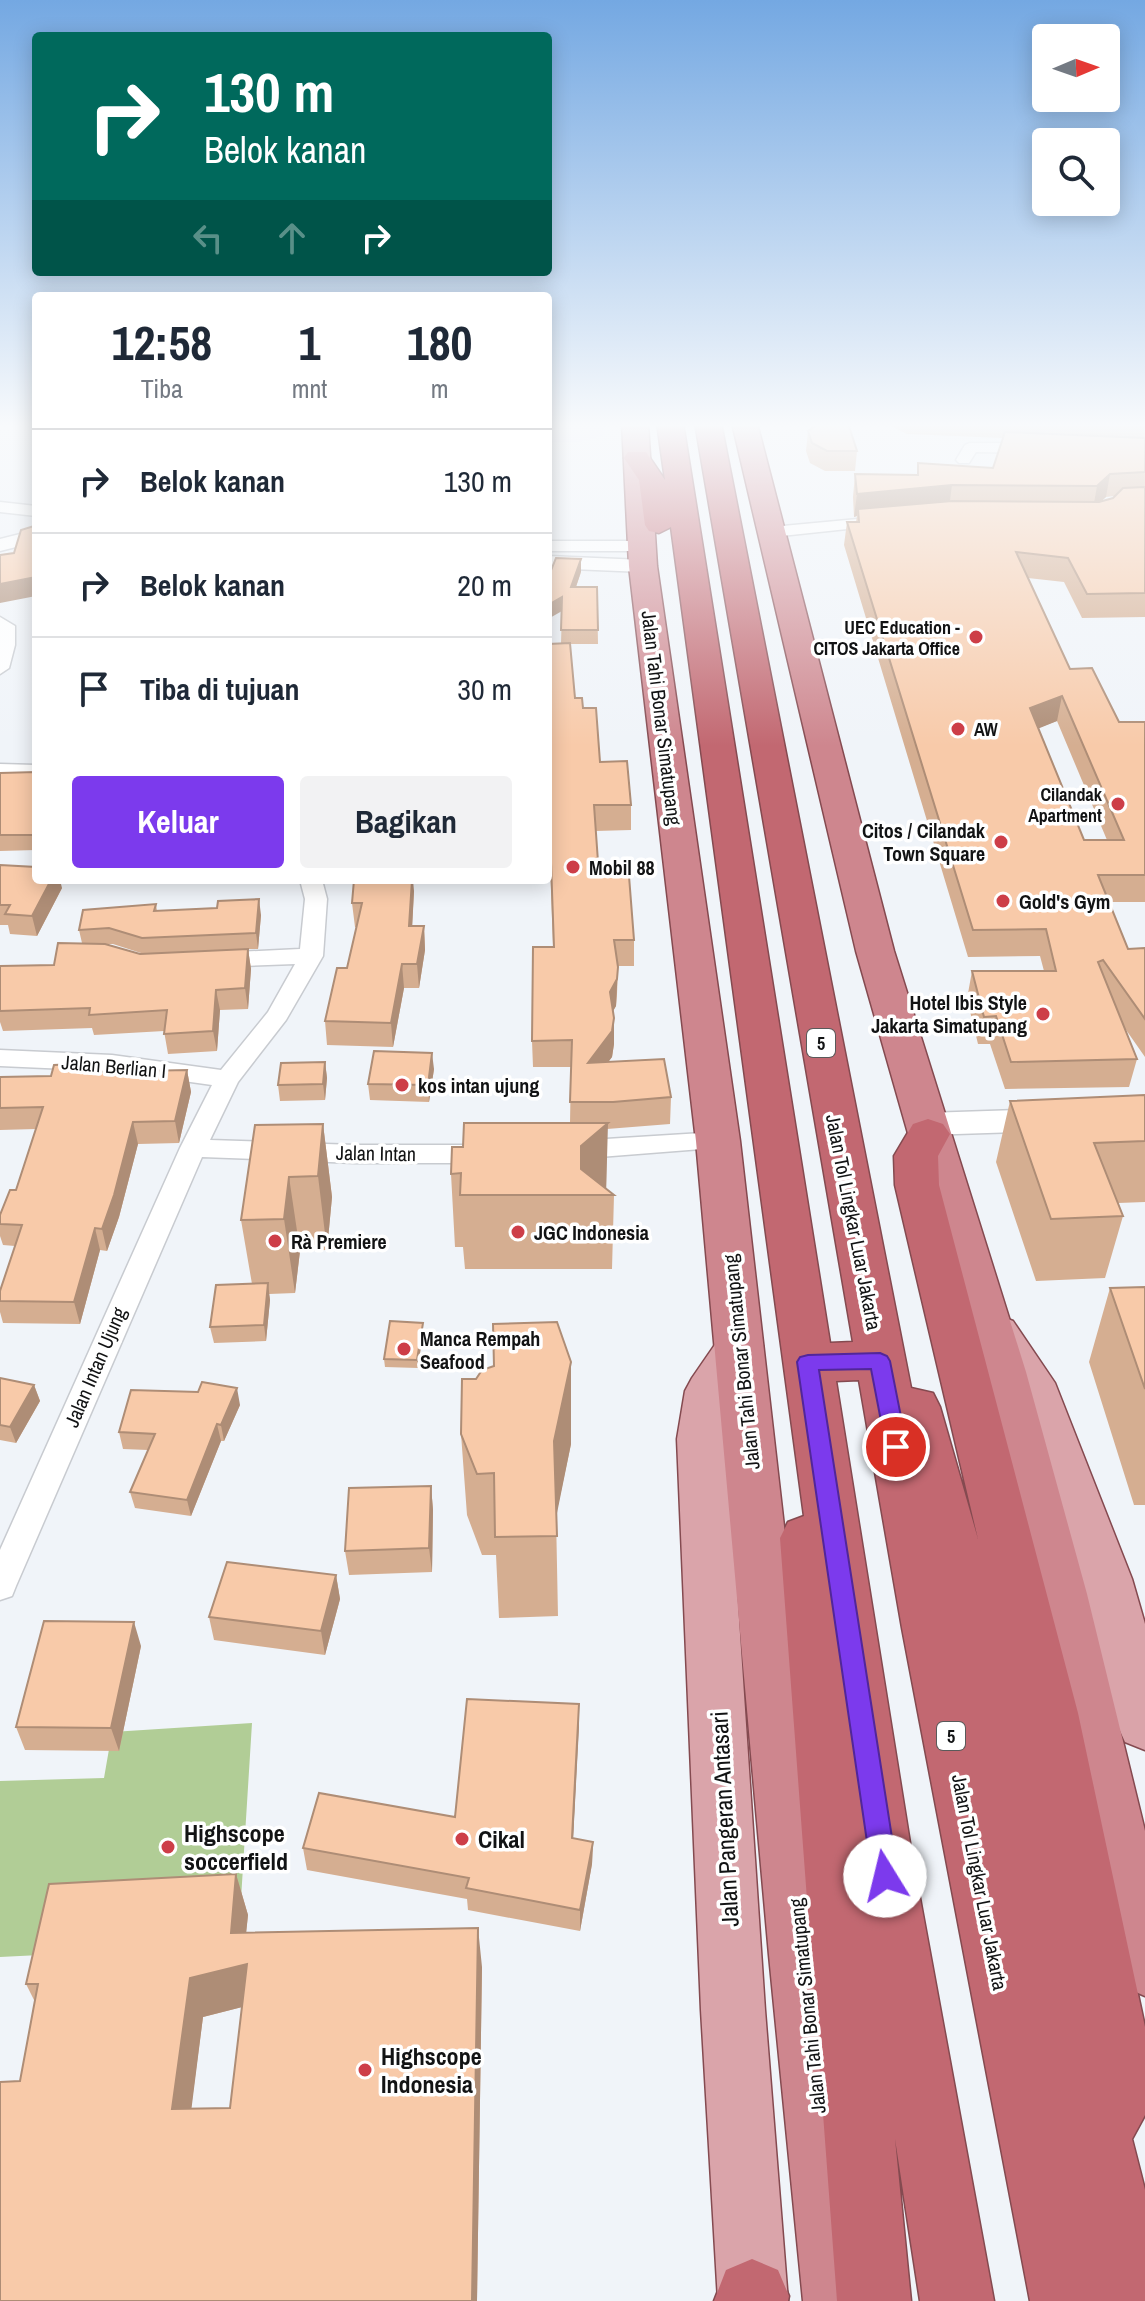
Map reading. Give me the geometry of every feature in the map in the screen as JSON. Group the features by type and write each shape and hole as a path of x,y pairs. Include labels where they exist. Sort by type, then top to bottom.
{"highway":[{"name":"Jalan Tahi Bonar Simatupang","path":"631,530 630,544 718,1141 801,1955 840,2301"},
{"path":"659,530 688,762 717,912 727,948 749,967"},
{"path":"686,530 885,1879 957,2301"},
{"name":"Jalan Tol Lingkar Luar Jakarta","path":"728,530 843,1167 979,1878 1111,2293"},
{"path":"751,530 800,781 820,934 858,1128 856,1155 843,1167"},
{"path":"772,532 875,951 1001,1372 1059,1594 1145,1963"},
{"path":"927,1129 916,1156 917,1185 1049,1713 1121,2074 1120,2099 1114,2111 1096,2126"},
{"path":"868,1299 883,1311 892,1324 976,1628 1096,2126 1111,2293"},
{"path":"808,1362 880,1361"},
{"path":"821,1454 804,1478 808,1560 874,2301"}],"main road":[{"path":"980,1309 1031,1383 1106,1579 1145,1724"},
{"name":"Jalan Pangeran Antasari","path":"740,1346 709,1391 702,1439 752,2299"}],"street":[{"path":"772,532 790,530"},
{"path":"552,532 630,544"},
{"path":"0,545 32,536"},
{"path":"552,546 630,544"},
{"path":"552,561 630,544"},
{"path":"0,622 6,626 6,636 0,668"},
{"path":"0,770 32,771"},
{"path":"193,1148 227,1079 266,1033 311,956 316,899 312,884"},
{"path":"189,962 311,956"},
{"name":"Jalan Berlian I","path":"0,1058 112,1063 227,1079"},
{"path":"927,1129 1076,1119"},
{"path":"544,1152 718,1141"},
{"name":"Jalan Intan","path":"193,1148 355,1154 513,1153"},
{"name":"Jalan Intan Ujung","path":"0,1586 193,1148"}],"green space":[{"name":"Highscope soccerfield","path":"252,1723 240,1915 60,1954 0,1957 0,1781 104,1778 112,1732"}],"building":[{"path":"21,530 32,530 32,578 0,584 0,555 14,553"},
{"path":"850,530 1145,530 1145,593 1087,594 1068,558 1016,552 1070,669 1092,668 1119,722 1145,722 1145,875 1098,875 1128,949 1145,948 1145,1019 1103,960 1098,962 1137,1059 1011,1062 996,1016 984,1017 972,971 1056,971 1046,929 973,930","holes":["1062,696 1124,840 1084,840 1030,708"]},
{"path":"556,558 581,559 571,587 597,587 598,630 561,630 562,597 552,603 552,568"},
{"path":"570,643 575,698 582,698 583,708 596,708 600,762 627,761 631,805 594,805 599,876 629,876 634,940 614,940 618,967 617,979 610,992 614,1018 612,1031 588,1063 664,1059 671,1097 570,1102 572,1040 532,1041 533,947 554,947 552,644"},
{"path":"32,772 32,835 0,835 0,773"},
{"path":"0,865 32,867 32,884 49,884 32,916 5,914 10,905 0,905"},
{"path":"354,884 412,884 409,926 424,926 417,964 402,964 391,1023 325,1021 337,968 347,968 362,903 352,903"},
{"path":"259,899 256,933 142,938 109,928 79,930 83,910 156,904 154,911 217,908 218,901"},
{"path":"58,943 105,944 140,954 248,949 245,988 216,990 213,1031 164,1034 167,1010 89,1015 90,1008 0,1011 0,966 54,965"},
{"path":"374,1051 432,1053 428,1085 368,1084"},
{"path":"325,1062 323,1084 278,1085 281,1063"},
{"path":"97,1063 95,1072 187,1070 175,1121 133,1122 114,1195 102,1229 95,1228 74,1302 0,1301 0,1291 22,1225 0,1224 0,1215 10,1190 16,1190 43,1107 0,1108 0,1077 51,1076 54,1065"},
{"path":"1145,1095 1145,1141 1094,1143 1123,1216 1051,1219 1010,1101"},
{"path":"464,1123 608,1123 581,1146 581,1169 614,1195 460,1195 461,1173 451,1174 452,1147 463,1147"},
{"path":"323,1124 318,1176 289,1177 284,1219 241,1220 255,1125"},
{"path":"268,1283 264,1325 210,1327 216,1285"},
{"path":"1145,1287 1145,1389 1110,1288"},
{"name":"Manca Rempah Seafood","path":"390,1321 423,1323 417,1360 384,1359"},
{"path":"557,1322 571,1362 554,1441 557,1536 495,1537 494,1473 477,1474 461,1434 462,1379 476,1379 482,1370 494,1366 493,1324"},
{"path":"0,1378 34,1385 10,1427 0,1425"},
{"path":"202,1382 237,1388 221,1425 217,1424 187,1500 130,1492 155,1434 119,1432 131,1390 198,1392"},
{"path":"431,1486 429,1548 345,1551 349,1488"},
{"path":"227,1562 336,1575 321,1631 209,1617"},
{"path":"44,1621 134,1622 111,1728 16,1727"},
{"path":"467,1699 579,1704 572,1838 593,1842 580,1910 466,1888 469,1878 303,1848 319,1793 455,1817"},
{"name":"Highscope Indonesia","path":"236,1874 231,1933 478,1928 472,2301 0,2301 0,2082 20,2081 38,1984 26,1984 49,1884","holes":["247,1964 230,2108 172,2109 190,1978"]}],"place":[{"name":"UEC Education - CITOS Jakarta Office","path":"976,637"},
{"name":"AW","path":"958,729"},
{"name":"Cilandak Apartment","path":"1118,804"},
{"name":"Citos / Cilandak Town Square","path":"1001,842"},
{"name":"Mobil 88","path":"573,867"},
{"name":"Gold's Gym","path":"1003,901"},
{"name":"Hotel Ibis Style Jakarta Simatupang","path":"1043,1014"},
{"name":"kos intan ujung","path":"402,1085"},
{"name":"JGC Indonesia","path":"518,1232"},
{"name":"Rà Premiere","path":"275,1241"},
{"name":"Manca Rempah Seafood","path":"404,1349"},
{"name":"Cikal","path":"462,1839"},
{"name":"Highscope soccerfield","path":"168,1847"},
{"name":"Highscope Indonesia","path":"365,2070"}],"route":[{"path":"885,1876 808,1362 880,1361 896,1447"}]}
